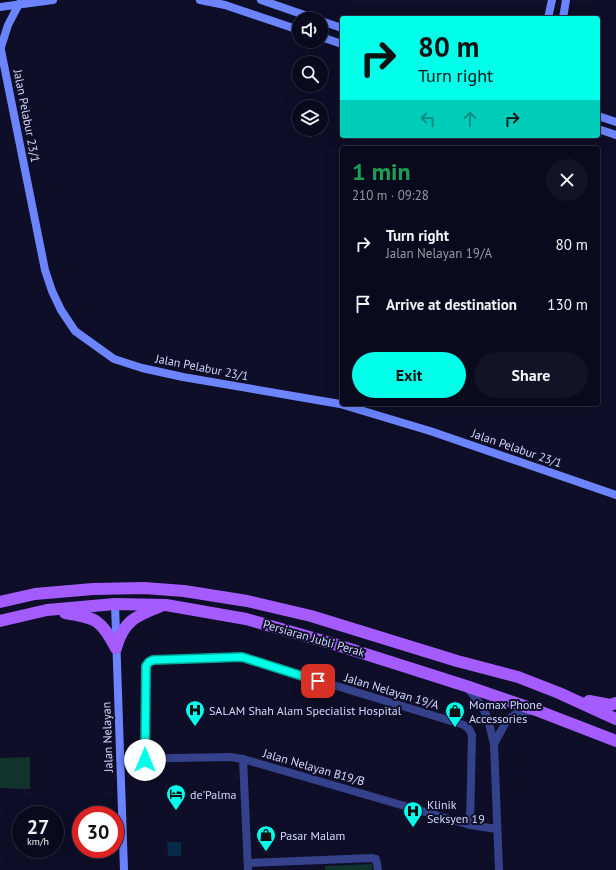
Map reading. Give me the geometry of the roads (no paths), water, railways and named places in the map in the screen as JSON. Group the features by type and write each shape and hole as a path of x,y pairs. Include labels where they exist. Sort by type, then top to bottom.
{"main road":[{"name":"Persiaran Jubli Perak","path":"0,602 35,594 93,589 144,588 184,590 311,616 457,662 518,677 559,693 616,719"},
{"path":"93,589 112,597 115,604"},
{"name":"Persiaran Jubli Perak","path":"0,621 47,610 115,604 166,605 246,618 466,686 536,710 615,741"},
{"path":"116,648 119,636 132,620 145,612 166,605"},
{"path":"47,610 81,615 96,621 106,629 116,648"},
{"path":"559,693 599,704 610,705 616,703"}],"street":[{"path":"0,7 53,0"},
{"path":"200,0 225,5 292,28"},
{"path":"261,0 296,12"},
{"path":"548,16 552,0"},
{"path":"563,16 566,0"},
{"name":"Jalan Pelabur 23/1","path":"19,4 8,25 1,46 48,277 52,291 61,310 75,331 114,359 142,368 184,377 340,404"},
{"path":"328,23 340,27"},
{"path":"328,39 340,43"},
{"path":"600,117 616,122"},
{"path":"600,130 616,135"},
{"name":"Jalan Pelabur 23/1","path":"347,406 430,431 616,495"},
{"name":"Jalan Nelayan","path":"115,604 124,870"},
{"name":"Jalan Nelayan 19/A","path":"145,760 146,666 149,662 153,660 242,657 464,725 472,735 470,825"},
{"path":"466,686 482,706 488,719 494,744 499,870"},
{"path":"494,744 507,720 519,712 536,710"},
{"name":"Jalan Nelayan B19/B","path":"120,759 145,760 230,757 243,759 470,825 497,828"},
{"path":"243,759 248,866 371,858 376,859 378,870"}],"water":[{"path":"167,842 181,842 181,856 168,856"}],"place":[{"name":"SALAM Shah Alam Specialist Hospital","path":"195,727"},
{"name":"Momax Phone Accessories","path":"455,728"},
{"name":"de'Palma","path":"176,811"},
{"name":"Klinik Seksyen 19","path":"413,828"},
{"name":"Pasar Malam","path":"266,852"}]}
